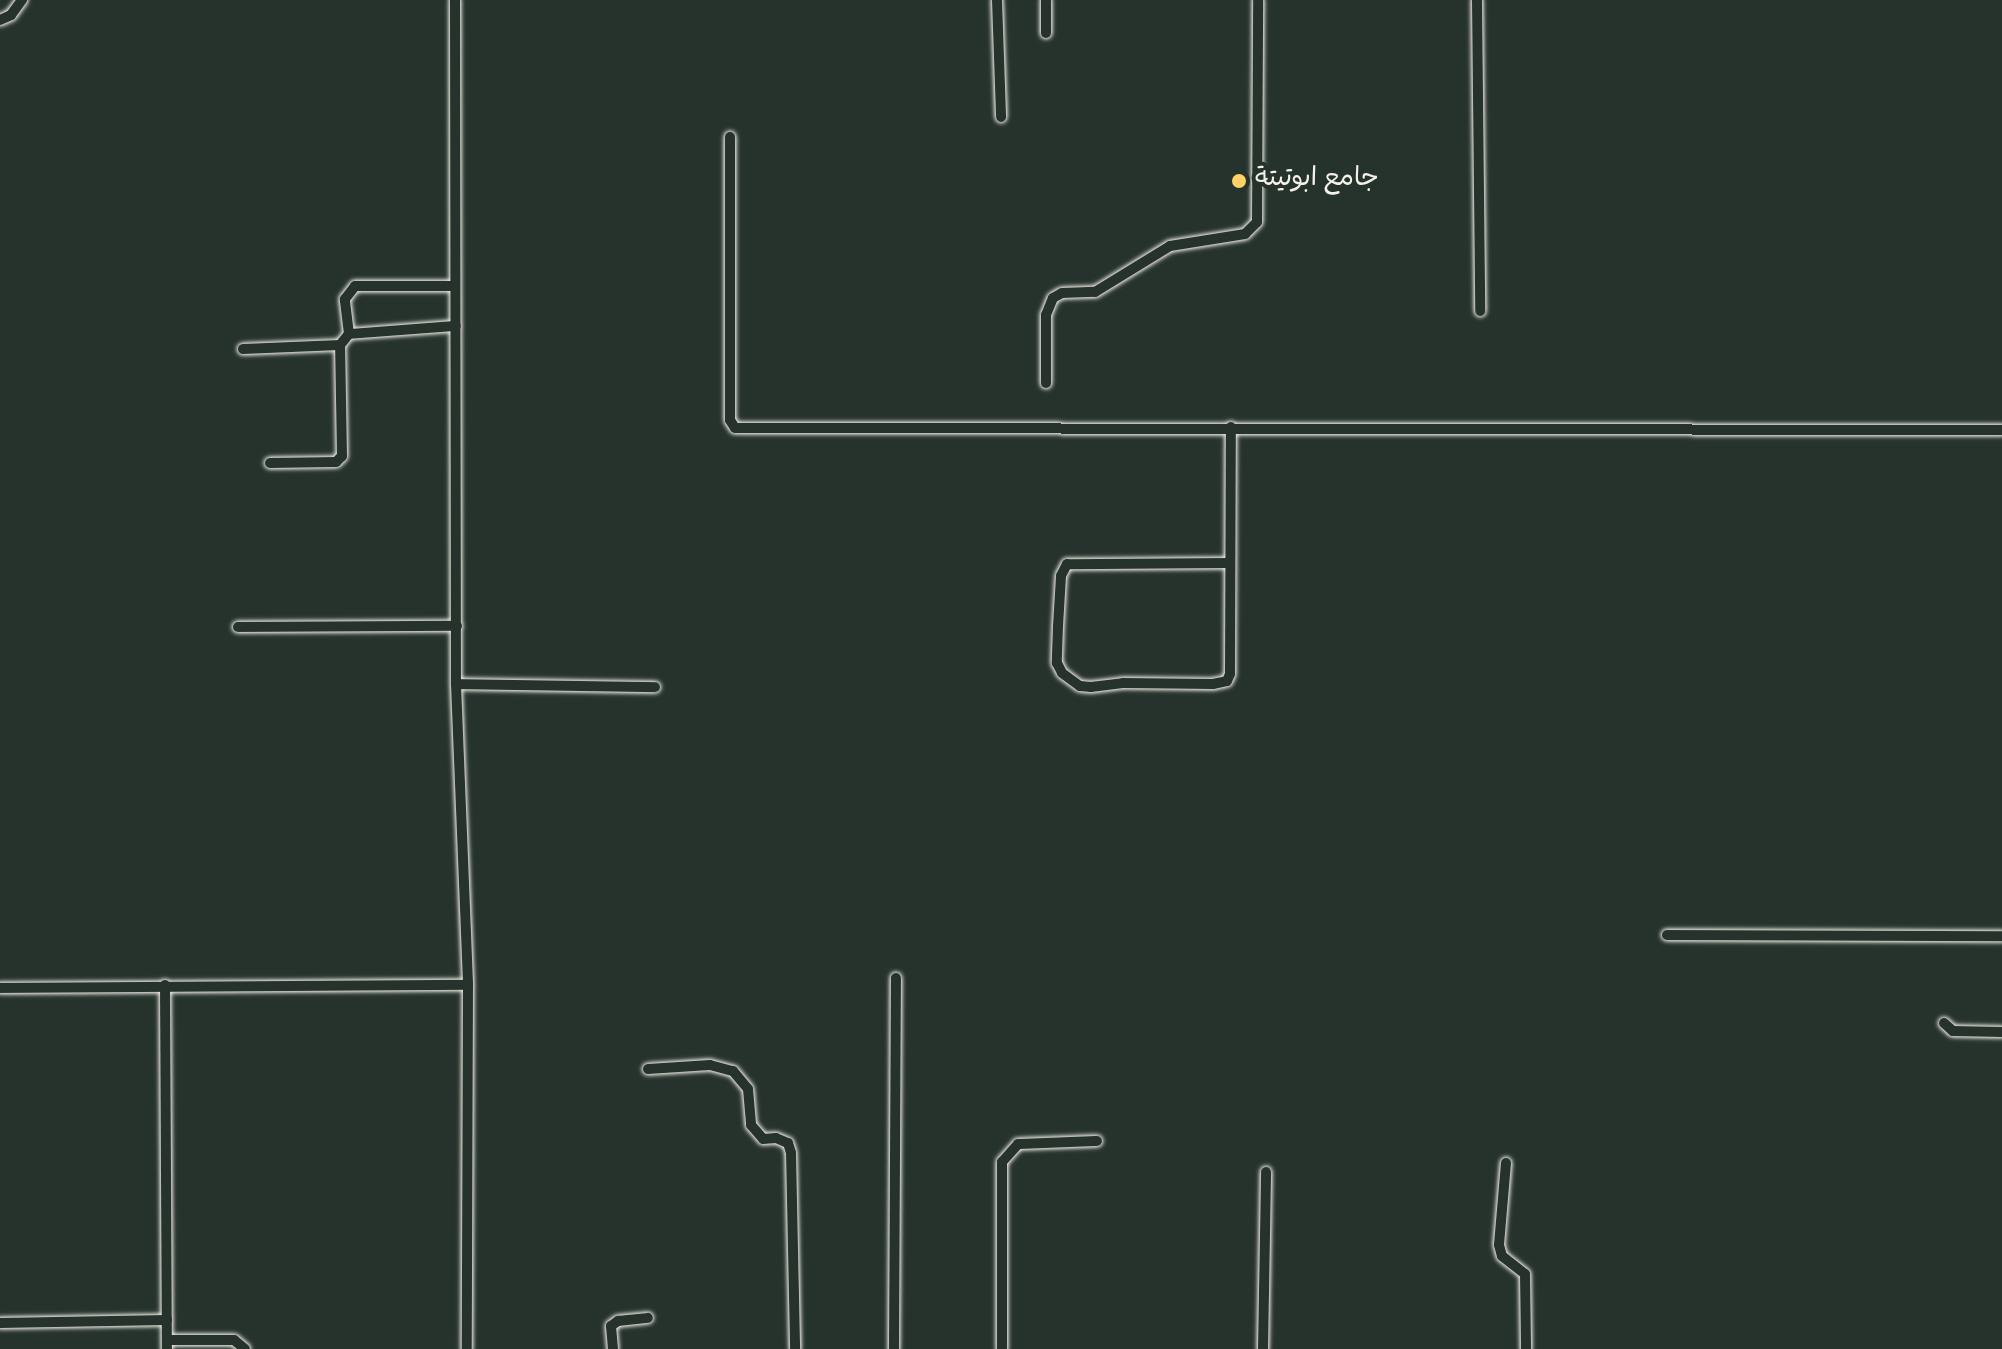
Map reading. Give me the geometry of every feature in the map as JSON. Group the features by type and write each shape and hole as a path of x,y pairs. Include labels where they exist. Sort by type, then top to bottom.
{"street":[{"path":"0,20 15,11 22,0"},
{"path":"455,0 456,684 468,985 467,1349"},
{"path":"997,0 1001,117"},
{"path":"1046,0 1046,33"},
{"path":"1046,383 1046,315 1053,298 1062,293 1095,292 1170,246 1245,234 1257,222 1258,0"},
{"path":"1477,0 1480,311"},
{"path":"730,137 730,420 735,428 2002,430"},
{"path":"270,463 336,462 342,456 340,345 349,334 345,299 355,286 455,286"},
{"path":"349,334 456,326"},
{"path":"243,349 340,345"},
{"path":"1229,563 1067,564 1061,576 1058,626 1057,663 1062,673 1080,686 1091,687 1123,683 1213,684 1227,681 1229,563 1231,427"},
{"path":"238,627 457,626"},
{"path":"456,684 655,687"},
{"path":"1667,935 2002,936"},
{"path":"894,1349 896,978"},
{"path":"165,985 167,1345 234,1340 245,1349"},
{"path":"0,988 468,985"},
{"path":"1944,1023 1953,1031 2002,1032"},
{"path":"648,1069 710,1065 733,1071 748,1089 751,1125 763,1139 776,1138 788,1143 791,1153 795,1349"},
{"path":"1002,1349 1002,1162 1018,1144 1097,1141"},
{"path":"1506,1163 1499,1245 1502,1256 1525,1274 1526,1349"},
{"path":"1263,1349 1266,1172"},
{"path":"613,1349 611,1326 618,1321 648,1318"},
{"path":"0,1323 167,1320"}],"place":[{"name":"جامع ابوتيتة","path":"1239,181"}]}
